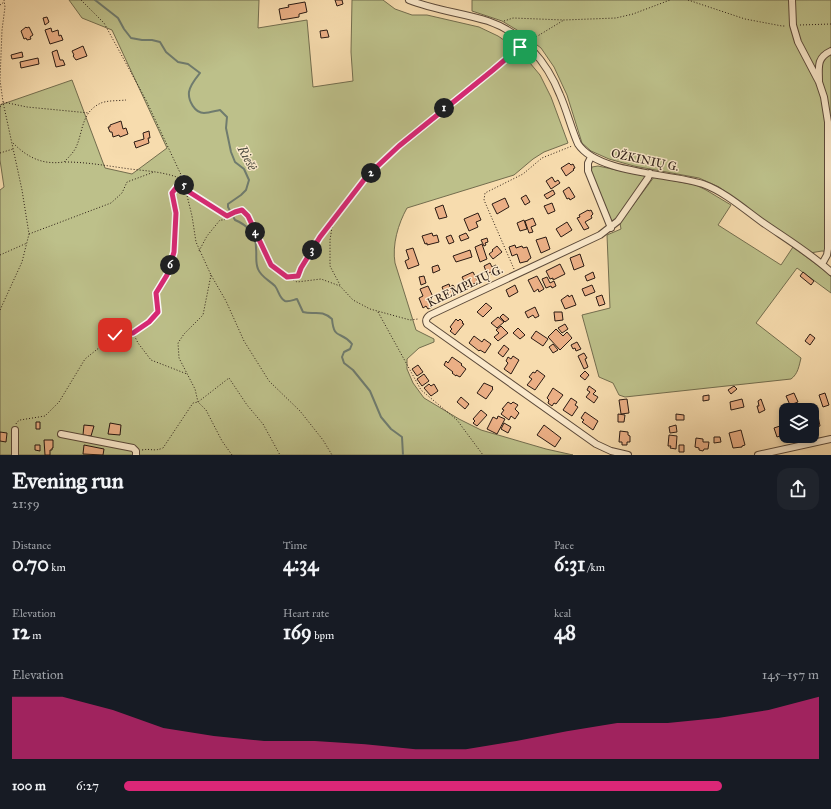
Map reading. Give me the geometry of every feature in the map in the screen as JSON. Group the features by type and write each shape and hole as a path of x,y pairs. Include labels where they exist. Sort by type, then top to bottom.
{"street":[{"name":"OŽKINIŲ G.","path":"409,0 500,26 526,43 543,62 551,75 578,144 591,157 612,166 690,180 713,188 822,264 831,272"},
{"path":"792,0 793,25 798,42 818,82 824,98 828,122 828,249 827,255 822,264"},
{"path":"818,82 819,62 831,51"},
{"path":"591,157 588,163 588,171 611,228"},
{"name":"KREMPLIŲ G.","path":"628,455 624,455 596,444 427,324 426,321 427,317 430,315 600,235 611,228 618,221 650,173"},
{"path":"15,430 15,455"},
{"path":"61,434 133,448 136,453"},
{"path":"758,455 831,439"}],"path":[{"path":"81,0 104,23 146,100 183,179 199,251 226,301 244,341 269,381 300,411 323,440 332,455"},
{"path":"500,26 505,20 513,18 564,20 616,18 633,14 670,0"},
{"path":"688,0 745,19 782,26 831,24"},
{"path":"0,5 4,1 6,7 2,30 0,73 3,102 10,136 13,143 29,234 28,243 22,262 0,310"},
{"path":"287,277 298,276 301,268 320,237 367,176 399,146 520,47 564,20"},
{"path":"64,162 77,145 81,128 89,113 102,103 126,100"},
{"path":"0,107 3,102"},
{"path":"3,102 27,107 89,113"},
{"path":"13,143 23,153 33,159 56,163 84,163 154,172 172,175 183,179"},
{"path":"516,275 484,200 485,193 493,188 516,179 542,158 578,144"},
{"path":"0,153 14,149"},
{"path":"29,234 111,203 122,193 127,182 154,172"},
{"path":"15,430 17,422 45,416 59,402 85,359 115,335 133,333 149,322 158,312 156,293 167,275 174,252 176,213 172,193 183,179"},
{"path":"186,190 228,216"},
{"path":"199,251 207,236 220,220 224,220 235,212 242,210 248,216 271,265 287,277 297,282 321,280 340,286"},
{"path":"334,220 330,240 330,266 340,286 353,300 378,312 410,320 418,319"},
{"path":"0,255 28,243"},
{"path":"211,275 203,315 184,334 178,343 179,358 195,389 198,402 206,410 222,441 232,455"},
{"path":"378,312 421,390 458,420 483,455"},
{"path":"133,333 138,343 151,360 187,374"},
{"path":"136,453 146,449 156,451 164,448 193,403 198,402 230,378 247,405 264,424 280,455"}],"green space":[{"path":"69,0 259,0 258,28 307,20 313,87 353,81 351,52 352,0 383,0 395,9 412,15 427,15 479,27 498,36 520,51 540,75 551,97 568,143 544,152 514,175 407,208 396,235 394,249 395,263 416,330 434,339 434,342 419,348 407,359 407,369 413,383 424,398 459,419 481,430 546,449 573,455 0,455 0,190 4,187 0,160 0,105 72,80 105,168 132,174 167,148 112,30 82,18"},
{"path":"472,0 831,0 831,252 822,251 810,253 719,187 699,178 634,166 609,159 591,151 582,143 567,95 554,67 541,48 502,21 472,11"},
{"path":"598,166 645,176 644,180 615,221 612,221 610,218 591,173 592,167"},
{"path":"654,177 696,185 706,190 731,205 718,225 781,265 793,247 831,277 831,293 797,268 756,323 801,358 797,372 791,379 625,397 619,395 613,383 599,377 582,315 610,308 607,235 621,229 620,223"}],"building":[{"path":"335,0 342,0 343,4 337,6"},
{"path":"305,2 307,12 299,14 299,17 281,20 279,9 289,7 288,5"},
{"path":"47,17 49,22 45,25 43,18"},
{"path":"26,27 29,27 33,35 30,37 31,39 27,40 26,38 24,39 21,31"},
{"path":"51,28 52,32 58,30 59,36 61,35 63,40 50,44 45,30"},
{"path":"327,30 329,37 321,38 320,31"},
{"path":"83,46 87,56 76,60 72,51"},
{"path":"57,50 60,60 63,60 65,65 56,67 52,52"},
{"path":"22,52 23,57 12,59 11,55"},
{"path":"38,58 39,64 21,68 20,62"},
{"path":"121,121 123,129 126,128 128,134 120,137 119,135 113,137 112,132 110,132 108,127"},
{"path":"149,131 149,143 136,148 134,142 144,139 143,133"},
{"path":"569,163 571,165 573,164 575,168 566,176 561,168"},
{"path":"552,177 555,182 558,180 560,183 551,189 546,181"},
{"path":"569,187 575,197 570,200 569,198 567,199 563,191"},
{"path":"553,190 555,194 547,199 544,195"},
{"path":"526,195 530,202 525,205 521,198"},
{"path":"505,198 509,207 497,214 492,204"},
{"path":"552,203 555,211 548,214 544,206"},
{"path":"443,205 447,217 439,219 435,208"},
{"path":"591,210 593,214 591,216 592,218 585,222 589,228 584,230 577,218 580,217 579,215"},
{"path":"478,213 481,220 476,222 478,227 469,231 464,219"},
{"path":"533,218 536,225 531,227 533,232 529,233 525,221"},
{"path":"524,220 527,229 520,231 517,223"},
{"path":"567,222 572,230 561,237 556,229"},
{"path":"432,233 433,236 437,235 439,242 427,245 427,243 425,244 422,236"},
{"path":"466,233 469,238 461,241 459,236"},
{"path":"451,235 454,242 449,244 446,237"},
{"path":"546,237 550,249 541,253 536,240"},
{"path":"487,238 488,242 485,243 486,245 484,246 481,240"},
{"path":"482,244 487,259 480,262 475,247"},
{"path":"515,245 516,248 522,246 523,248 527,247 531,258 528,261 520,263 517,254 512,256 509,247"},
{"path":"497,246 502,252 493,259 489,254"},
{"path":"413,248 419,265 408,269 405,261 409,259 406,250"},
{"path":"470,250 472,257 456,262 453,256"},
{"path":"580,254 584,266 574,270 570,258"},
{"path":"490,263 492,267 496,265 498,272 492,275 491,272 487,274 484,266"},
{"path":"560,264 565,274 553,280 553,278 550,279 546,271"},
{"path":"438,265 440,270 433,273 432,267"},
{"path":"473,272 478,282 467,287 462,277"},
{"path":"593,272 595,278 587,281 585,276"},
{"path":"803,272 814,281 811,285 800,276"},
{"path":"424,276 426,283 421,285 419,277"},
{"path":"537,276 544,289 539,292 538,289 534,292 528,280"},
{"path":"547,277 550,283 554,281 556,286 546,288 542,279"},
{"path":"449,284 450,287 453,285 457,292 446,297 442,287"},
{"path":"515,285 518,292 509,297 506,290"},
{"path":"592,285 595,292 585,296 582,289"},
{"path":"428,286 433,297 431,298 433,303 431,304 432,307 428,309 426,306 423,308 419,298 423,296 420,289"},
{"path":"568,295 569,297 572,295 576,305 565,309 561,300"},
{"path":"602,295 605,304 599,306 596,297"},
{"path":"486,303 492,308 483,317 477,312"},
{"path":"535,307 539,316 535,318 533,315 528,318 525,312"},
{"path":"554,312 562,312 563,320 555,321"},
{"path":"503,314 509,319 505,322 500,317"},
{"path":"498,317 504,322 497,328 491,323"},
{"path":"456,319 458,321 460,319 464,324 455,335 450,331 452,329 450,327"},
{"path":"565,324 568,329 562,333 558,328"},
{"path":"501,326 508,333 498,341 494,337 499,333 496,330"},
{"path":"518,328 525,335 520,339 513,333"},
{"path":"556,329 563,336 567,332 572,338 560,350 548,337"},
{"path":"536,331 548,339 543,346 531,338"},
{"path":"810,334 815,338 810,345 805,341"},
{"path":"474,336 482,342 484,339 491,344 485,353 480,350 479,351 469,343"},
{"path":"577,342 581,349 576,351 571,345"},
{"path":"553,344 558,350 553,353 549,347"},
{"path":"504,345 509,349 503,357 498,353"},
{"path":"584,353 587,358 585,359 588,367 584,369 578,356"},
{"path":"513,356 519,360 511,374 504,369 508,363 506,361 508,357 511,359"},
{"path":"452,357 466,369 460,377 452,373 453,372 444,365 446,361 448,363"},
{"path":"418,365 423,372 417,376 412,369"},
{"path":"537,370 545,376 535,390 527,385 532,379 529,377"},
{"path":"585,371 589,375 585,380 580,376"},
{"path":"424,374 429,381 422,386 417,379"},
{"path":"484,383 493,387 486,399 477,393"},
{"path":"429,384 431,386 434,384 438,391 431,396 424,388"},
{"path":"589,386 596,391 593,394 598,397 594,403 586,397 590,392 587,390"},
{"path":"734,386 737,389 731,394 728,390"},
{"path":"553,388 563,395 556,404 554,403 552,406 548,403 549,400 547,398"},
{"path":"794,393 798,402 789,403 786,396"},
{"path":"825,393 829,405 823,407 819,395"},
{"path":"709,395 709,400 703,401 703,396"},
{"path":"461,397 469,404 465,409 457,402"},
{"path":"571,398 577,402 575,405 578,407 572,416 563,410"},
{"path":"627,399 629,413 621,414 619,400"},
{"path":"742,399 744,407 731,410 730,402"},
{"path":"761,399 765,410 759,413 757,406 759,406 758,401"},
{"path":"508,402 511,404 513,402 518,405 515,409 519,413 515,419 511,416 509,420 501,414 504,410 502,409"},
{"path":"481,410 487,415 477,426 473,423 475,421 473,419"},
{"path":"585,412 598,421 593,430 582,422 584,420 581,418"},
{"path":"618,414 625,415 624,422 618,422"},
{"path":"676,414 684,415 684,420 676,420"},
{"path":"498,416 505,419 497,434 487,429 493,417 497,419"},
{"path":"36,422 40,422 40,429 36,429"},
{"path":"110,423 121,425 120,435 108,434"},
{"path":"504,423 511,427 508,433 501,429"},
{"path":"84,425 94,426 91,436 83,435"},
{"path":"544,425 561,438 555,447 537,435"},
{"path":"676,425 677,432 670,433 669,427"},
{"path":"779,426 779,436 777,437 774,428"},
{"path":"741,430 745,445 742,447 733,448 729,433"},
{"path":"620,431 628,432 628,435 630,436 630,442 627,442 627,445 622,445 622,442 619,442"},
{"path":"0,432 7,433 6,442 0,441"},
{"path":"669,435 677,436 676,449 668,446"},
{"path":"714,437 720,437 721,442 714,443"},
{"path":"696,438 703,439 703,442 709,442 708,449 704,449 703,451 695,447"},
{"path":"44,440 53,440 53,448 50,450 50,455 45,455"},
{"path":"35,445 40,445 40,451 35,450"},
{"path":"84,445 104,449 103,455 83,454"},
{"path":"679,445 684,445 684,452 679,452"}],"waterway":[{"name":"Riešė","path":"95,0 118,18 131,38 160,42 166,52 178,62 188,64 200,73 193,82 189,92 190,99 193,106 198,111 208,113 220,110 227,117 226,128 231,152 235,162 244,169 249,180 246,190 228,204 228,207 235,220 247,227 253,234 256,243 259,272 275,286 283,300 288,301 297,299 303,312 321,313 332,319 336,333 345,337 352,344 350,349 344,352 342,357 344,363 353,370 370,391 381,417 391,429 402,437 403,455"}],"route":[{"path":"115,335 133,333 149,322 158,312 156,293 167,275 174,252 176,213 172,193 183,179 186,190 227,216 242,210 248,216 271,265 287,277 298,276 301,268 320,237 367,176 399,146 520,47"}]}
